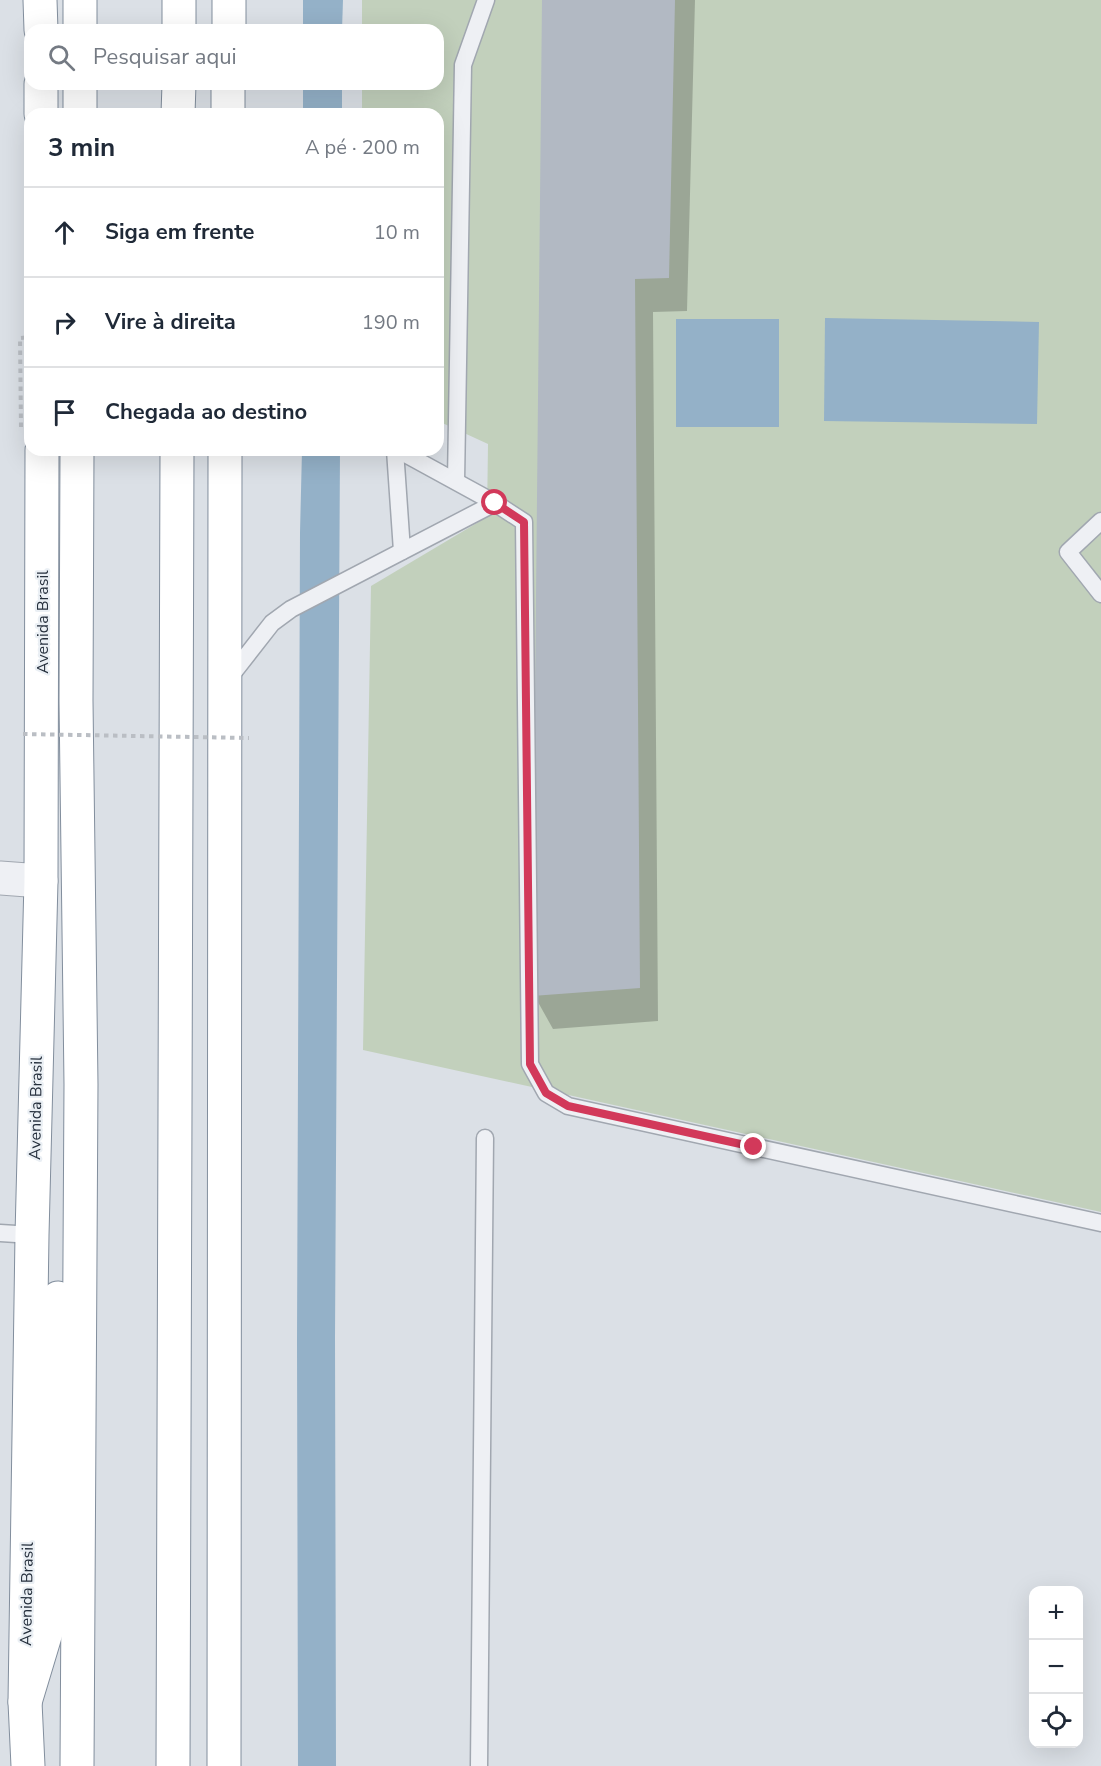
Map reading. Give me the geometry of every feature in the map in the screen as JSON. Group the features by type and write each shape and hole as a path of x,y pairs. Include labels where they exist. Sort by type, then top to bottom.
{"highway":[{"path":"40,0 41,24"},
{"path":"80,0 80,24"},
{"path":"179,0 179,24"},
{"path":"229,0 229,24"},
{"path":"41,90 41,108"},
{"path":"80,90 80,108"},
{"path":"178,108 179,90"},
{"path":"228,90 228,108"},
{"name":"Avenida Brasil","path":"28,1766 25,1702 32,1235 41,881 42,456"},
{"name":"Avenida Brasil","path":"77,456 76,701 81,1084 77,1766"},
{"path":"173,1766 177,456"},
{"path":"224,1766 225,456"},
{"path":"25,1702 50,1618 51,1511 62,1164 66,1119 81,1084"}],"street":[{"path":"0,878 41,881"}],"lane":[{"path":"456,481 463,66 486,0"},
{"path":"397,456 402,550"},
{"path":"408,456 495,503 524,522 530,1064 546,1093 568,1106 1101,1222"},
{"path":"224,683 272,623 291,609 495,503"},
{"path":"1101,521 1068,552 1101,594"},
{"path":"478,1766 485,1138"},
{"path":"0,1233 32,1235"}],"path":[{"path":"23,734 249,738"}],"green space":[{"path":"362,0 1101,0 1101,1212 363,1050 371,586 487,517 488,444 444,424 444,108 362,108 362,90 444,90 444,24 362,24"}],"water":[{"path":"303,0 343,0 342,24 303,24"},
{"path":"303,90 342,90 342,108 303,108"},
{"path":"825,318 1039,322 1037,424 824,421"},
{"path":"676,319 779,319 779,427 676,427"},
{"path":"302,456 340,456 335,1338 336,1766 298,1766"}],"building":[{"path":"542,0 675,0 669,278 635,279 640,988 532,996"}],"route":[{"path":"495,503 524,522 530,1064 546,1093 568,1106 754,1147"}]}
